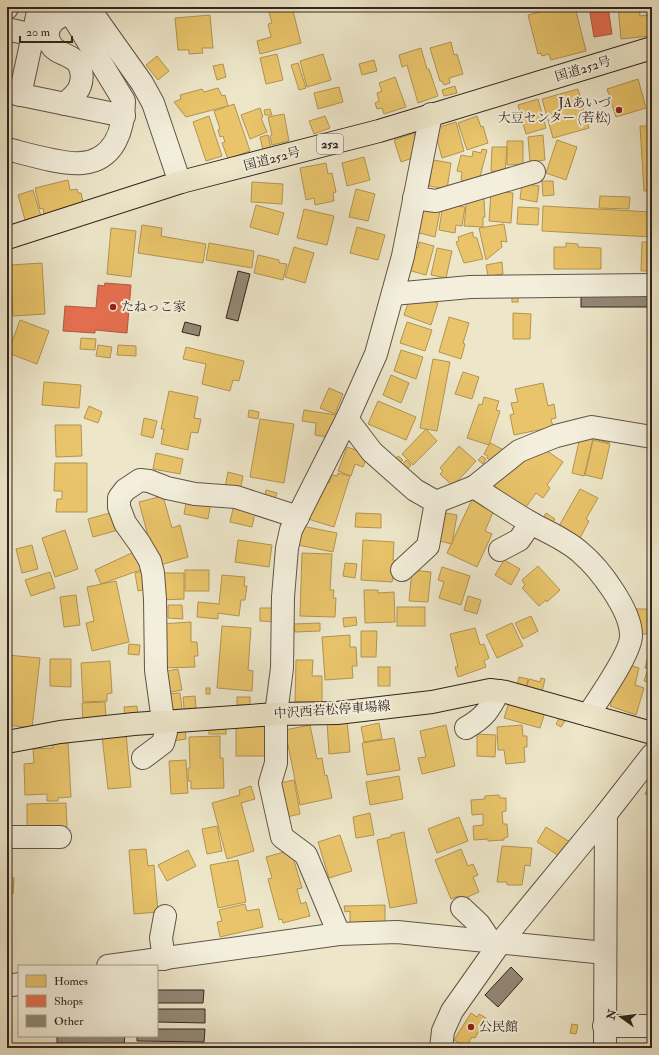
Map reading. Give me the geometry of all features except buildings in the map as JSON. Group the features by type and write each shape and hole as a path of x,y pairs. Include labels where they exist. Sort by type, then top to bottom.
{"main road":[{"name":"国道252号","path":"7,238 181,182 379,131 652,48"},
{"name":"中沢西若松停車場線","path":"7,742 60,732 163,721 276,714 337,713 432,702 490,690 499,690 652,733"}],"street":[{"path":"39,7 33,35 13,94 124,116"},
{"path":"65,104 80,86 82,76 80,68 77,62 54,48 47,39 48,30 53,21 75,9"},
{"path":"7,149 66,163 83,163 96,160 109,151 117,140 124,116 124,101 75,9"},
{"path":"75,9 142,83 153,103 181,182"},
{"path":"7,29 33,35"},
{"path":"339,934 306,855 282,837 270,783 276,763 276,714 282,668 283,597 287,548 291,530 347,419 376,354 403,256 431,114"},
{"path":"414,198 436,201 534,172"},
{"path":"393,294 470,287 652,285"},
{"path":"347,419 372,452 415,490 436,502 474,488 519,451 556,436 592,427 652,437"},
{"path":"143,758 163,744 166,732 163,721 156,670 153,573 150,561 125,523 119,507 119,498 125,490 140,480 149,481 167,488 195,494 236,497 298,517"},
{"path":"474,488 581,552 595,568 624,608 631,636 628,645 614,674 588,715"},
{"path":"402,570 428,546 436,502"},
{"path":"500,550 519,540 531,523"},
{"path":"466,728 480,720 492,706 499,690"},
{"path":"441,1048 443,1031 452,1011 495,943 606,814 652,755"},
{"path":"605,1048 606,814"},
{"path":"7,837 60,837"},
{"path":"462,908 479,924 495,943"},
{"path":"164,959 161,938 165,916"},
{"path":"116,965 339,934 397,932 605,953"},
{"path":"7,986 18,984"},
{"path":"604,1026 652,1026"}],"place":[{"name":"JAあいづ 大豆センター (若松)","path":"619,110"},
{"name":"たねっこ家","path":"113,307"},
{"name":"公民館","path":"471,1027"}]}
